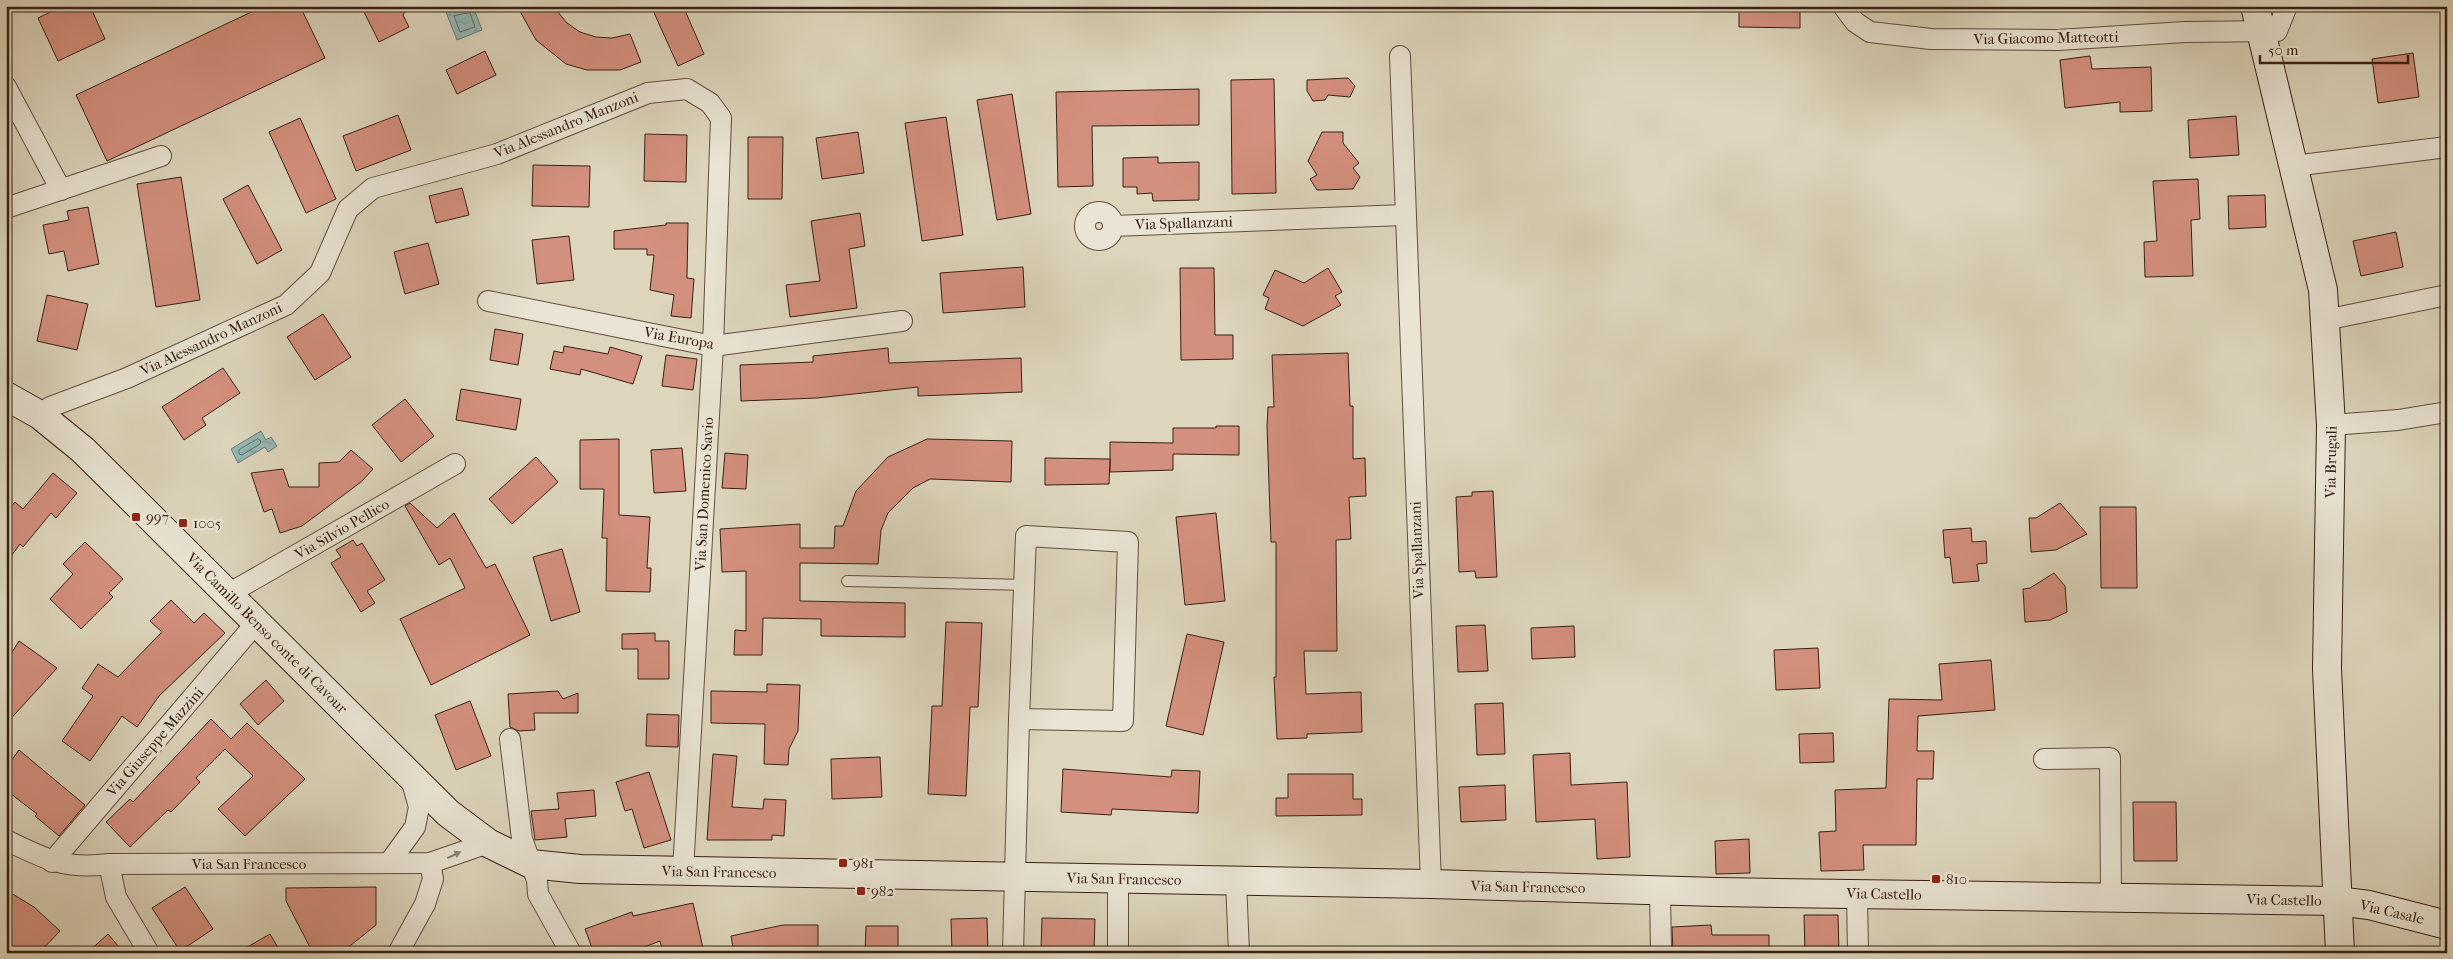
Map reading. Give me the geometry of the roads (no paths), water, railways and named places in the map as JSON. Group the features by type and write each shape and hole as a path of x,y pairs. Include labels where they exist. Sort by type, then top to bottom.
{"street":[{"name":"Via Giacomo Matteotti","path":"1843,6 1855,22 1870,32 1931,39 2058,40 2185,32 2258,19"},
{"path":"2258,19 2277,31 2287,6"},
{"name":"Via Brugali","path":"2258,19 2323,290 2332,426 2327,669 2340,953"},
{"name":"Via Spallanzani","path":"1400,56 1431,884"},
{"path":"6,87 62,190"},
{"name":"Via Alessandro Manzoni","path":"40,416 50,407 127,378 286,305 320,273 348,209 372,188 497,154 648,92 687,90 710,103 721,118"},
{"name":"Via San Domenico Savio","path":"683,871 713,346 721,118"},
{"path":"2293,166 2447,148"},
{"path":"6,208 162,156"},
{"name":"Via Spallanzani","path":"1113,226 1405,215"},
{"path":"2325,320 2447,295"},
{"name":"Via Europa","path":"488,301 713,346 902,321"},
{"name":"Via Camillo Benso conte di Cavour","path":"6,396 40,416 83,450 448,814 488,843 531,864"},
{"path":"2332,426 2398,420 2447,412"},
{"name":"Via Silvio Pellico","path":"228,594 455,464"},
{"path":"1013,953 1019,719 1026,536 1128,542 1123,721 1019,719"},
{"name":"Via Giuseppe Mazzini","path":"52,862 257,622"},
{"path":"510,739 522,839 537,880 538,894 570,953"},
{"path":"2044,758 2110,758 2111,897"},
{"path":"389,862 415,827 419,807 412,779"},
{"name":"Via San Francesco","path":"6,840 52,862 78,866 109,864 430,863"},
{"path":"398,953 425,904 433,879 430,863 488,843"},
{"path":"109,864 116,897 148,952"},
{"name":"Via San Francesco","path":"531,864 580,869 1431,884 1717,892"},
{"path":"78,866 116,897"},
{"path":"1118,879 1118,953"},
{"path":"1236,881 1239,953"},
{"path":"1660,890 1661,953"},
{"name":"Via Castello","path":"1717,892 2337,901"},
{"path":"1857,893 1858,953"},
{"name":"Via Casale","path":"2337,901 2369,905 2447,925"}],"lane":[{"path":"847,581 1024,585"}],"water":[{"path":"457,6 459,11 473,6 482,30 457,40 444,7"},
{"path":"261,431 266,440 271,437 277,446 268,452 265,447 238,463 231,449"}],"place":[{"name":"997","path":"136,517"},
{"name":"1005","path":"183,523"},
{"name":"981","path":"843,863"},
{"name":"810","path":"1936,879"},
{"name":"982","path":"861,891"}]}
